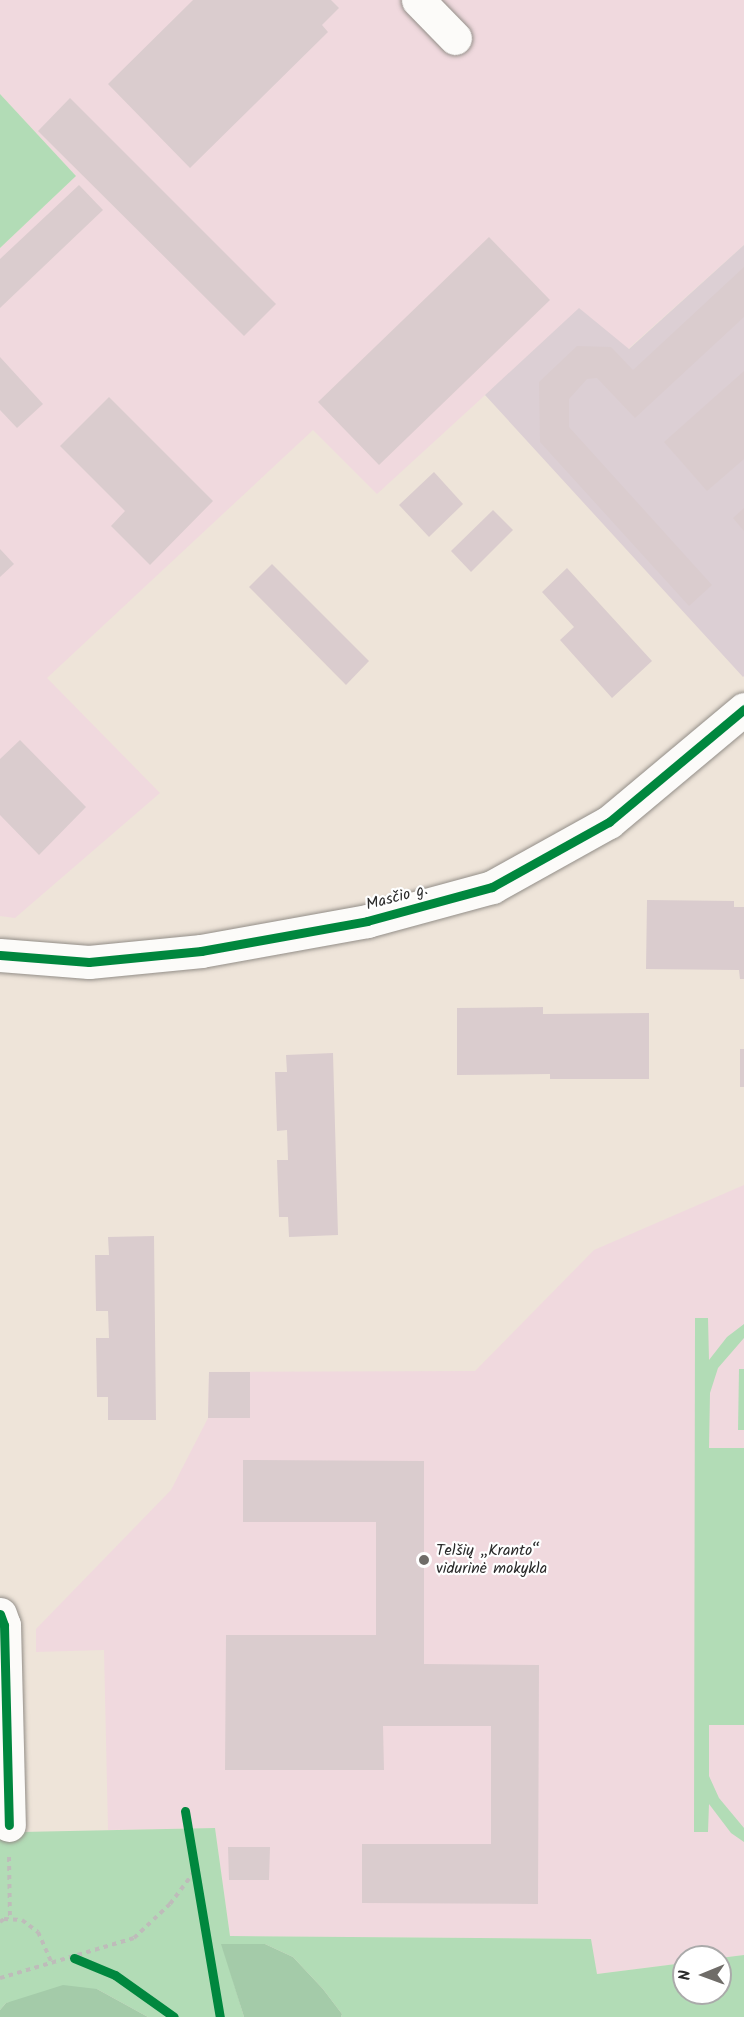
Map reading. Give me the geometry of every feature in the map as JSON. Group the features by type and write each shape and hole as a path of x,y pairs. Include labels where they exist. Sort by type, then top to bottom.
{"street":[{"path":"418,0 455,38"},
{"name":"Masčio g.","path":"0,955 89,962 201,951 367,921 492,887 609,822 744,709"},
{"path":"0,1614 4,1625 9,1825"}],"path":[{"path":"9,1825 10,1920"},
{"path":"0,1978 134,1938 170,1904 194,1872"},
{"path":"0,1922 22,1920 38,1932 52,1964"}],"shaded area":[{"path":"0,0 744,0 744,245 628,349 579,309 377,494 313,430 47,678 160,793 15,918 0,916 0,248 76,176 0,94"},
{"path":"744,245 743,677 485,395 579,308 629,349"},
{"name":"Telšių „Kranto“ vidurinė mokykla","path":"744,1185 744,1955 732,1956 732,1945 672,1945 672,1965 597,1974 590,1939 230,1936 215,1828 108,1830 104,1650 36,1652 36,1629 171,1490 208,1418 209,1372 475,1371 594,1250"}],"green space":[{"path":"0,94 76,176 0,248"},
{"path":"695,1318 708,1318 709,1360 727,1337 744,1324 744,1338 718,1368 710,1393 709,1448 744,1448 744,1725 709,1725 709,1776 719,1798 744,1828 744,1842 731,1833 709,1804 708,1832 694,1832"},
{"path":"739,1369 744,1369 744,1430 738,1430"},
{"path":"0,1660 21,1832 215,1828 230,1936 591,1939 597,1974 672,1965 672,2005 732,2005 732,1956 744,1955 744,2017 341,2017 342,2014 323,1989 293,1957 265,1944 222,1944 244,2017 148,2017 97,1989 6,2003 0,2010"},
{"path":"221,1944 265,1944 293,1957 323,1989 342,2014 341,2017 244,2017"},
{"path":"63,1985 97,1989 148,2017 0,2017 0,2010 6,2003"}],"building":[{"path":"193,0 331,0 339,8 322,25 328,32 190,168 108,84"},
{"path":"70,98 276,304 244,336 38,131"},
{"path":"79,185 103,210 0,308 0,259"},
{"path":"489,237 550,300 379,465 318,402"},
{"path":"744,267 744,317 635,418 597,378 587,379 569,399 569,427 712,585 689,606 540,442 539,382 577,346 611,347 633,370"},
{"path":"0,357 43,404 17,428 0,410"},
{"path":"744,371 744,459 707,491 664,442"},
{"path":"109,397 213,501 150,565 111,526 125,511 60,446"},
{"path":"434,472 463,504 429,537 399,505"},
{"path":"744,508 744,531 733,518"},
{"path":"493,510 513,530 471,572 451,551"},
{"path":"0,549 14,564 0,577"},
{"path":"272,564 369,661 346,685 249,587"},
{"path":"567,568 652,661 612,698 560,640 574,627 542,592"},
{"path":"20,740 86,807 39,855 0,815 0,759"},
{"path":"647,900 734,901 734,907 744,907 744,979 740,979 739,970 646,969"},
{"path":"543,1007 543,1014 649,1013 649,1079 550,1079 550,1074 457,1075 457,1008"},
{"path":"740,1049 744,1049 744,1087 740,1087"},
{"path":"333,1053 338,1235 289,1237 288,1217 279,1217 277,1160 288,1160 287,1130 277,1131 275,1072 287,1072 286,1055"},
{"path":"154,1236 156,1420 108,1420 108,1397 97,1397 96,1338 109,1338 108,1311 96,1311 95,1255 109,1255 108,1237"},
{"path":"209,1372 250,1372 250,1418 208,1418"},
{"path":"243,1460 424,1461 424,1664 539,1665 538,1904 362,1903 362,1844 491,1844 491,1726 383,1726 384,1770 225,1770 226,1635 376,1635 376,1522 243,1522"},
{"path":"228,1847 270,1847 269,1880 229,1880"}],"cycle path":[{"path":"0,955 89,962 201,951 367,921 492,887 609,822 744,709"},
{"path":"0,1614 4,1625 9,1825"},
{"path":"185,1811 220,2017"},
{"path":"74,1958 115,1975 174,2017"}],"place":[{"name":"Telšių „Kranto“ vidurinė mokykla","path":"424,1560"}]}
